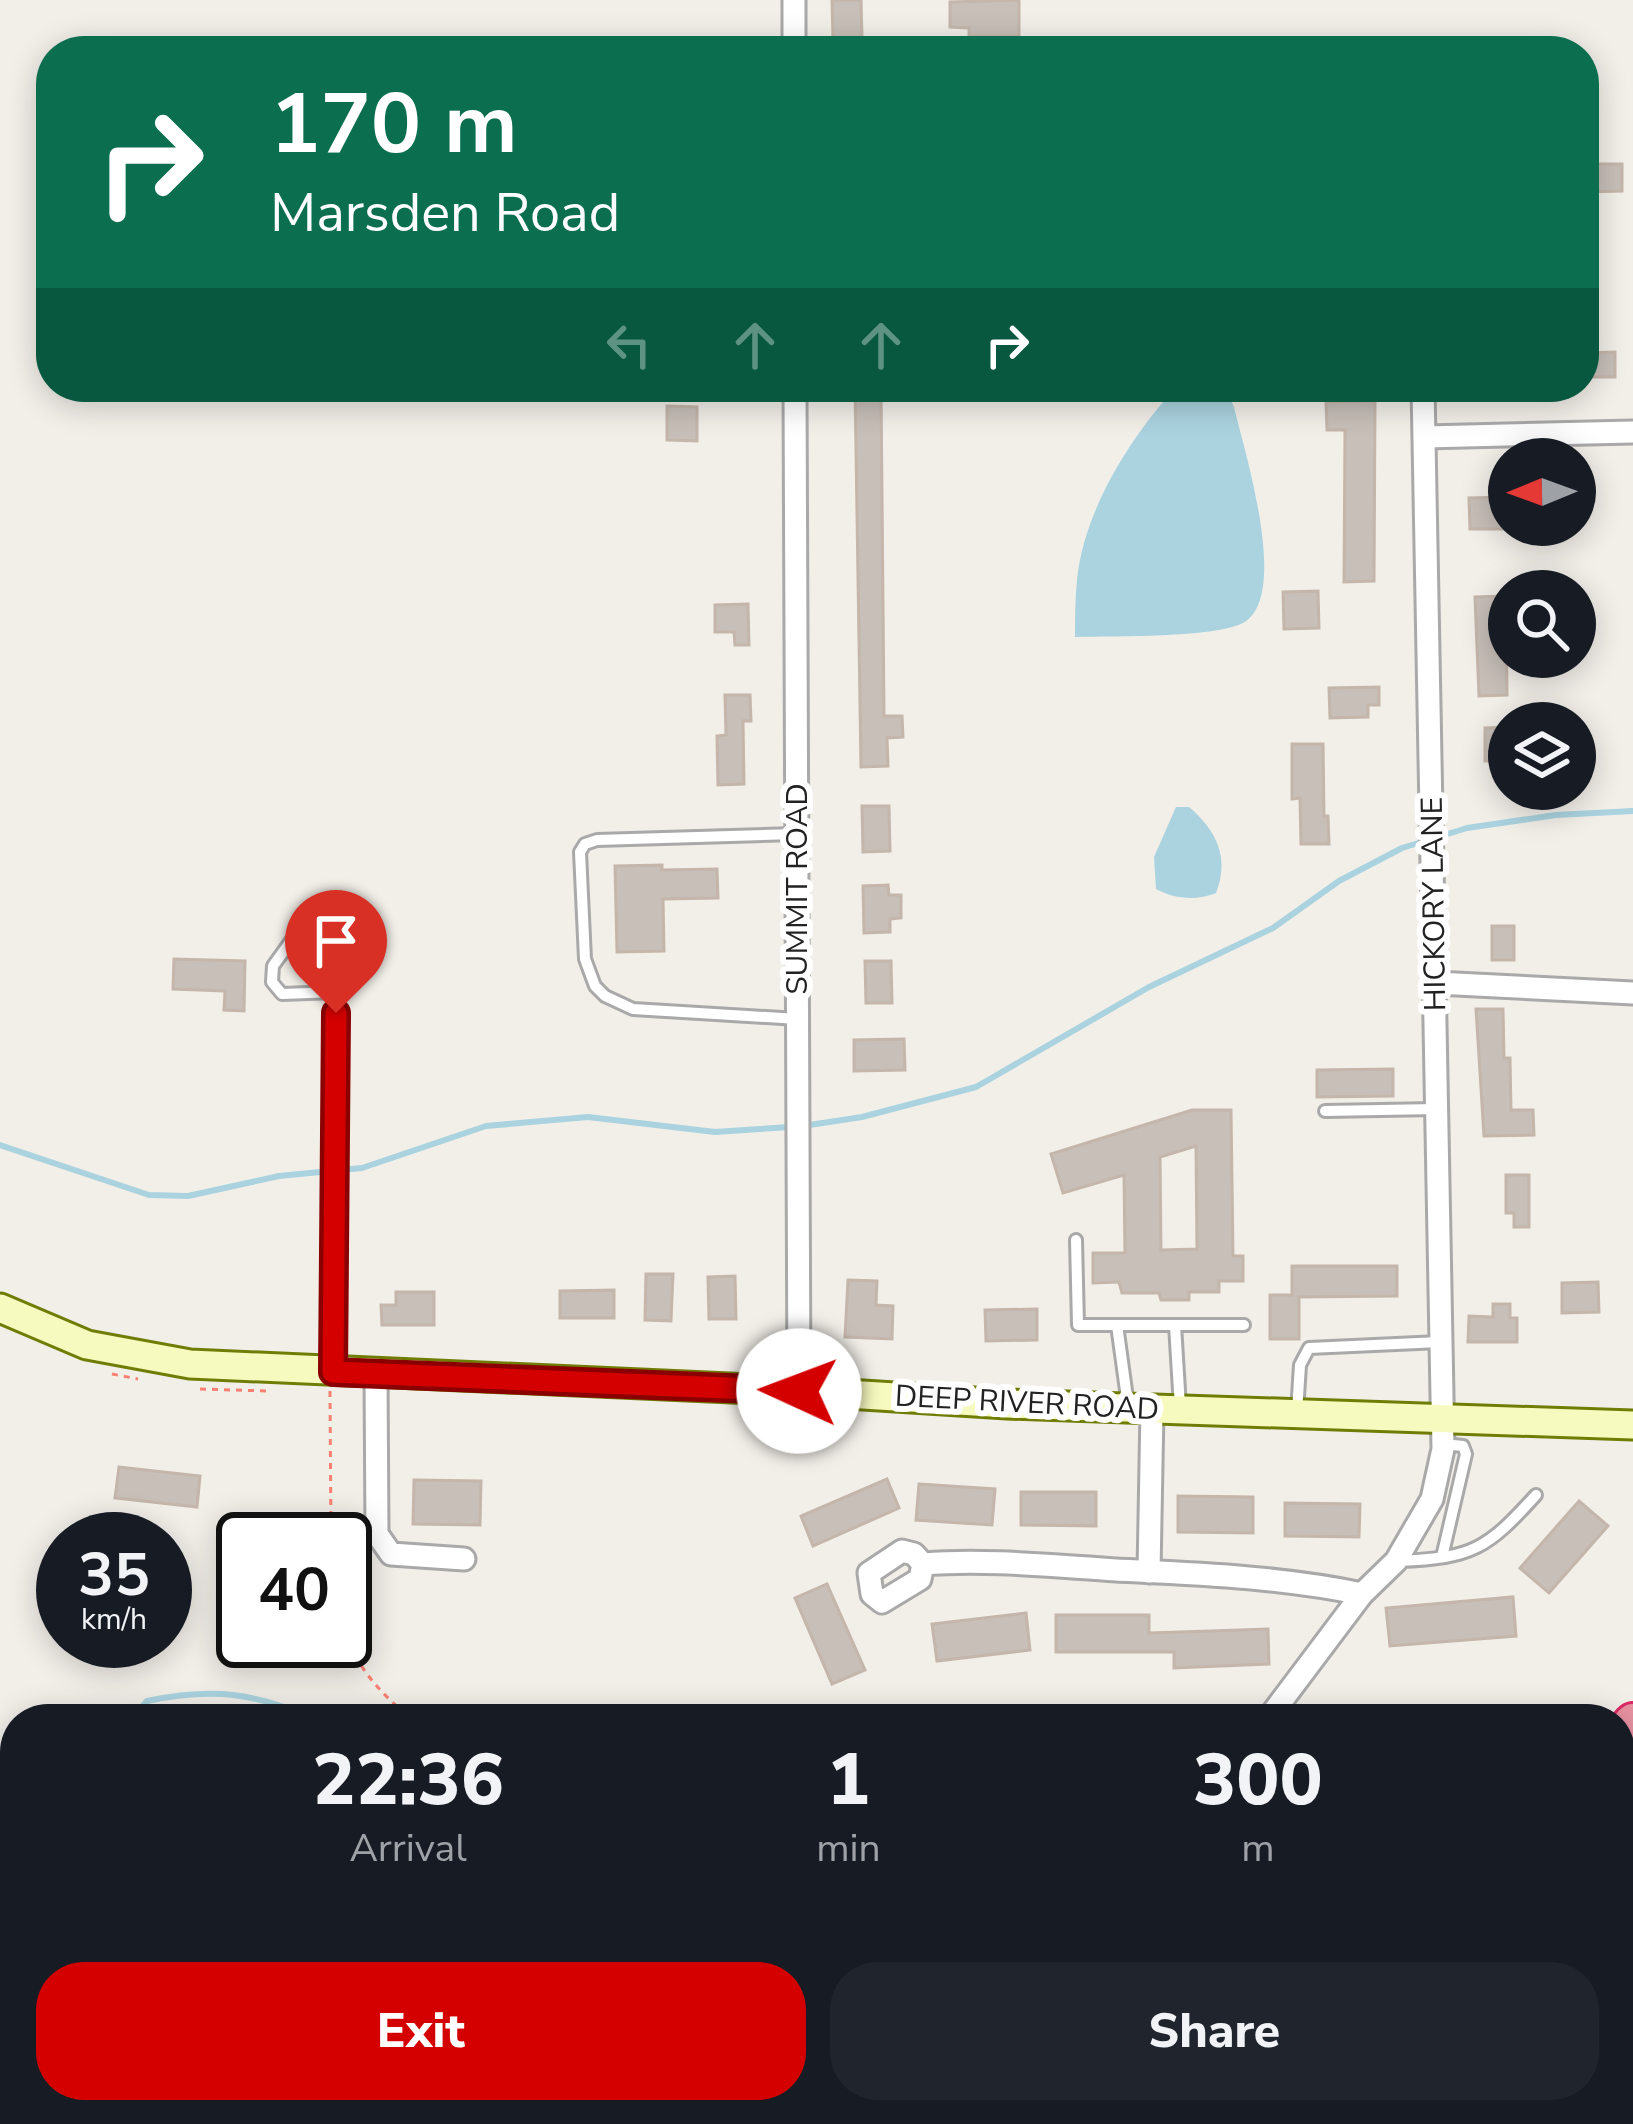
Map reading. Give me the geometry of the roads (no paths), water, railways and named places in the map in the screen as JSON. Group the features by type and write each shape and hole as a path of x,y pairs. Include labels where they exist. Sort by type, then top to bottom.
{"street":[{"path":"794,0 794,36"},
{"name":"SUMMIT ROAD","path":"795,402 799,1391"},
{"name":"HICKORY LANE","path":"1284,1704 1362,1594 1396,1561 1432,1499 1453,1428 1443,1342 1424,402"},
{"path":"1425,437 1633,432"},
{"path":"1436,983 1633,993"},
{"path":"331,1381 336,1002"},
{"name":"DEEP RIVER ROAD","path":"0,1308 87,1345 154,1360 331,1381 376,1373 1297,1415 1453,1428 1633,1426"},
{"path":"376,1373 377,1534 391,1554 464,1559"},
{"path":"1149,1572 1153,1410"},
{"path":"923,1564 964,1561 1149,1572 1321,1585 1362,1594"}],"lane":[{"path":"797,834 597,840 585,844 580,852 584,959 604,996 633,1009 798,1019"},
{"path":"316,929 331,938 336,1002 282,994 272,982 283,946 296,934 316,929"},
{"path":"1325,1112 1438,1108"},
{"path":"1076,1240 1078,1325 1244,1325"},
{"path":"1117,1325 1153,1410"},
{"path":"1153,1410 1174,1325"},
{"path":"1297,1415 1300,1364 1309,1348 1443,1342"},
{"path":"1453,1428 1466,1454"},
{"path":"1442,1557 1466,1454 1453,1428"},
{"path":"1396,1561 1442,1557 1489,1544 1536,1495"}],"water":[{"path":"1164,402 1232,402 1254,487 1264,555 1257,608 1243,623 1162,635 1075,637 1076,587 1089,527 1112,476"},
{"path":"1176,807 1189,807 1218,845 1221,868 1216,893 1185,898 1156,889 1154,857"}],"waterway":[{"path":"803,1126 862,1117 976,1087 1149,987 1273,928 1339,881 1402,848 1467,828 1556,815 1633,811"},
{"path":"0,1145 149,1195 188,1196 279,1176 362,1168 486,1126 588,1117 715,1132 790,1127"},
{"path":"144,1704 193,1694 233,1695 276,1704"}]}
